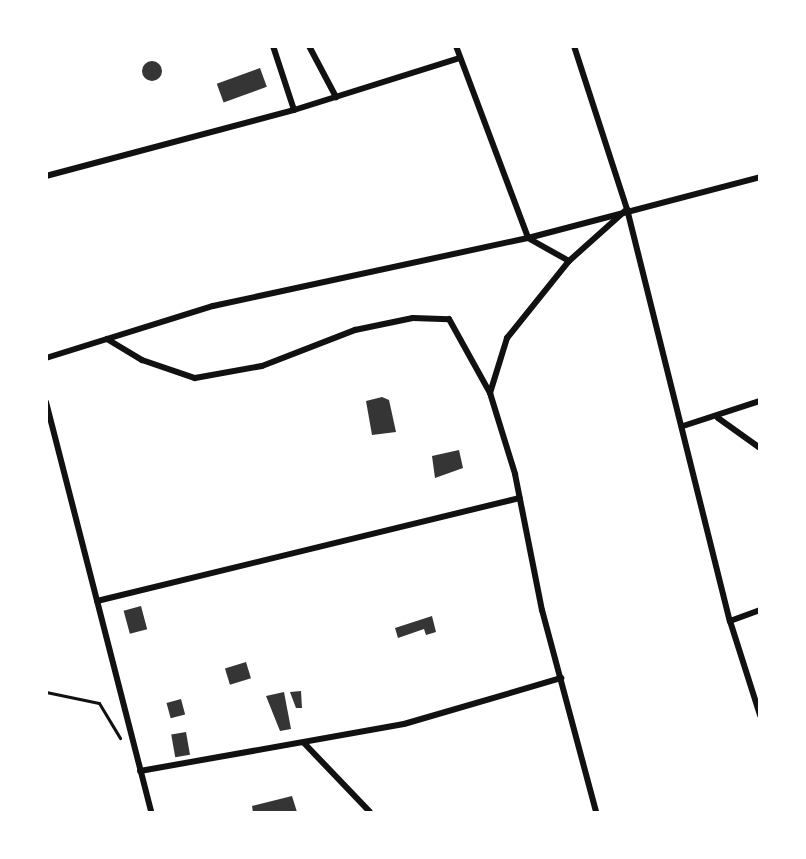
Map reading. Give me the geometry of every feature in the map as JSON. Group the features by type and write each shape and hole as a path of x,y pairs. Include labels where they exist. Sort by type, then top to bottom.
{"street":[{"path":"273,46 294,110"},
{"path":"309,46 336,97"},
{"path":"456,46 528,238 568,261"},
{"path":"574,46 627,209 730,621 759,715"},
{"path":"46,176 294,110 460,58"},
{"path":"46,358 213,306 528,238 627,209 759,177"},
{"path":"490,393 507,338 568,261 627,209"},
{"path":"107,339 142,360 195,378 262,366 355,330 413,318 449,319 490,393 520,498 561,678 596,813"},
{"path":"683,426 718,418 759,401"},
{"path":"46,402 151,813"},
{"path":"718,418 759,448"},
{"path":"97,601 520,498"},
{"path":"730,621 759,610"},
{"path":"140,771 277,743 304,743 404,724 561,678"},
{"path":"304,743 370,813"}],"path":[{"path":"46,692 99,703 123,742"}],"building":[{"path":"148,61 156,61 162,67 162,75 156,81 148,81 142,75 142,67"},
{"path":"260,68 267,87 224,103 217,84"},
{"path":"382,397 389,400 396,432 372,435 366,401"},
{"path":"459,450 463,468 435,478 432,456"},
{"path":"141,606 147,629 130,634 124,611"},
{"path":"432,616 436,632 426,635 424,629 398,638 395,628"},
{"path":"246,662 251,678 230,685 225,668"},
{"path":"301,691 302,708 296,708 290,692"},
{"path":"284,692 291,729 280,731 266,696"},
{"path":"181,699 185,714 171,718 167,703"},
{"path":"186,732 190,755 175,757 171,735"},
{"path":"292,796 297,812 253,812 252,806"}]}
